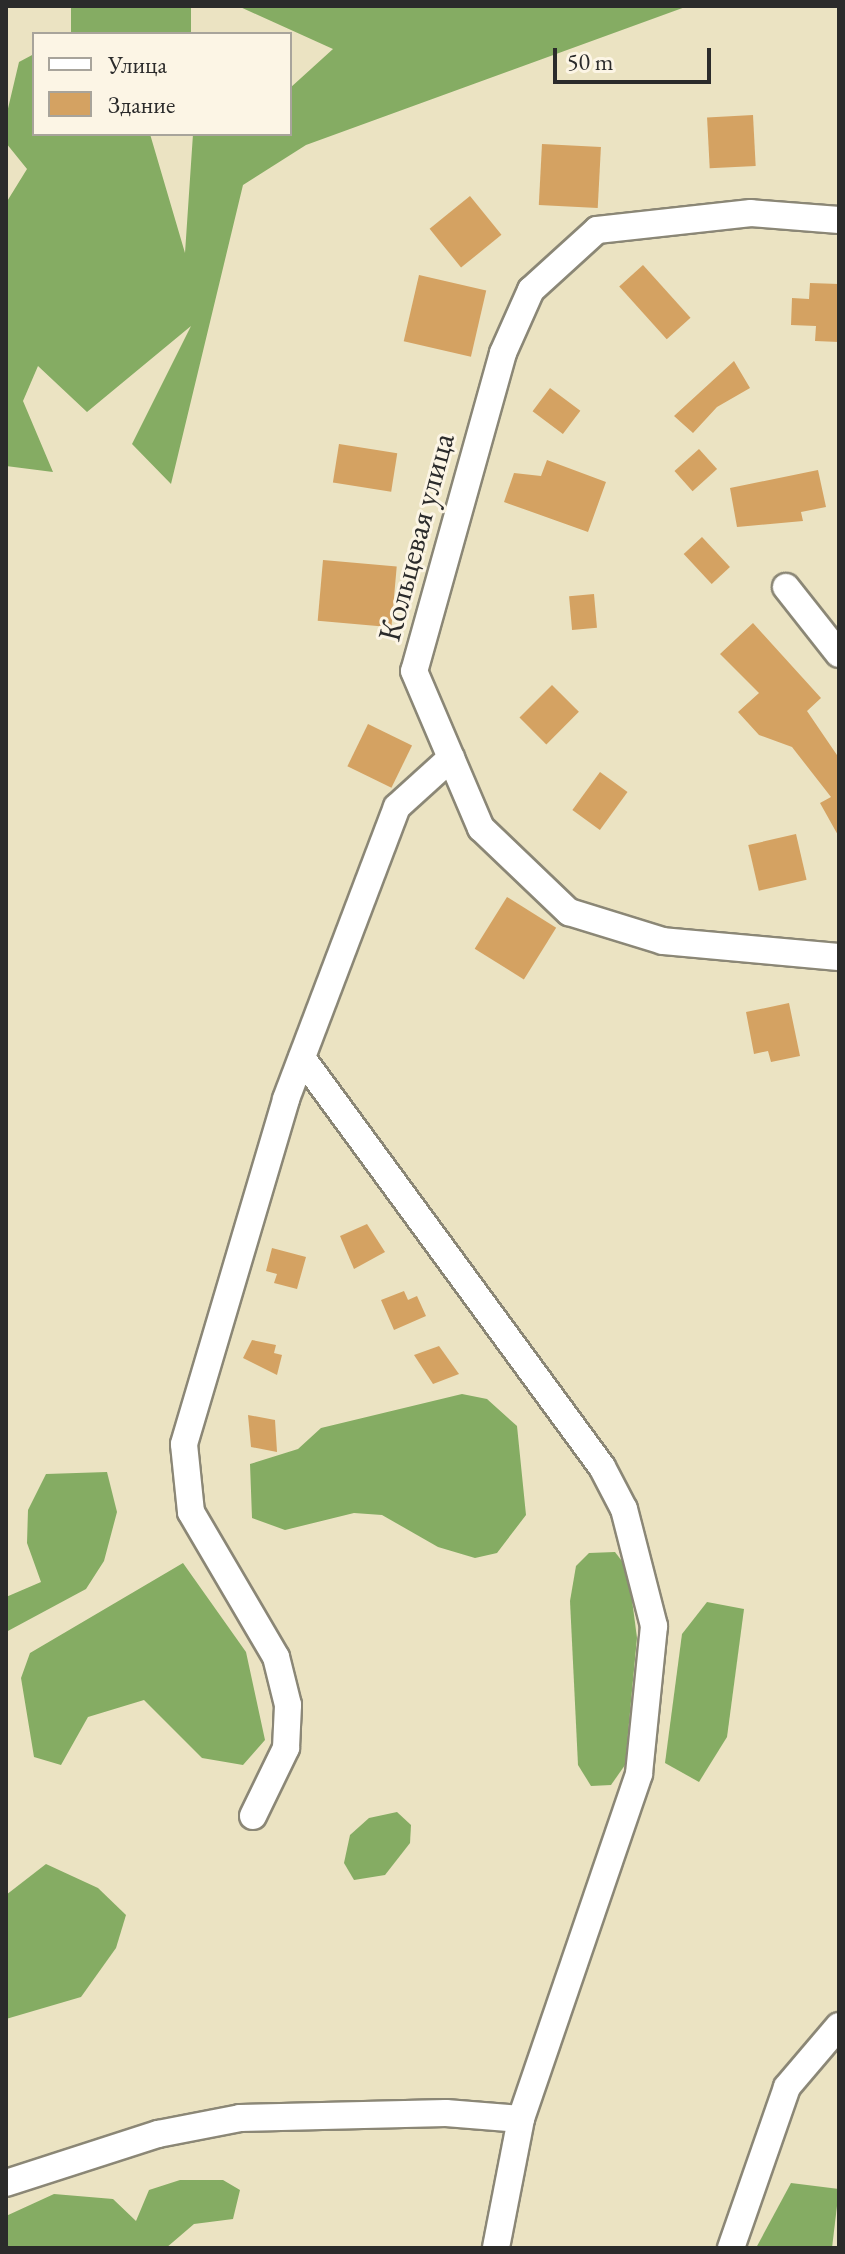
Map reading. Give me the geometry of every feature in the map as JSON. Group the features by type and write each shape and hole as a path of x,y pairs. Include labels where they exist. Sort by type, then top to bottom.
{"street":[{"name":"Кольцевая улица","path":"839,220 751,213 597,230 531,290 503,353 414,671 481,828 569,912 663,941 839,957"},
{"path":"786,587 839,654"},
{"path":"253,1816 286,1748 288,1705 276,1657 191,1512 184,1444 302,1058 397,807 451,758"},
{"path":"302,1058 602,1467 644,1570 654,1674 639,1774 521,2119 496,2248"},
{"path":"731,2248 787,2087 839,2026"},
{"path":"6,2183 158,2134 240,2118 446,2113 521,2119"}],"green space":[{"path":"71,6 191,6 191,32 71,32"},
{"path":"238,6 688,6 306,145 243,185 171,484 132,444 191,326 87,412 38,366 23,401 53,472 6,466 6,203 27,169 6,143 6,117 19,62 32,55 32,136 151,136 185,253 193,136 292,136 292,86 333,49"},
{"path":"462,1394 487,1399 517,1426 526,1515 497,1553 475,1558 438,1547 382,1515 354,1513 285,1530 252,1518 250,1464 298,1449 321,1428"},
{"path":"107,1472 117,1512 104,1561 86,1589 6,1632 6,1597 41,1582 27,1543 28,1510 46,1474"},
{"path":"615,1552 628,1569 637,1638 625,1765 611,1785 591,1786 578,1765 570,1601 576,1566 589,1553"},
{"path":"183,1563 246,1652 265,1740 243,1765 202,1758 144,1700 88,1717 61,1765 34,1757 21,1678 30,1653"},
{"path":"707,1602 744,1609 727,1737 699,1782 665,1763 682,1634"},
{"path":"397,1812 411,1825 410,1843 385,1875 354,1880 344,1863 350,1835 369,1818"},
{"path":"46,1864 98,1888 126,1915 116,1948 81,1997 6,2019 6,1895"},
{"path":"180,2180 223,2180 240,2190 233,2219 194,2224 166,2248 6,2248 6,2216 54,2194 113,2199 136,2221 149,2190"},
{"path":"791,2183 839,2189 832,2248 756,2248"}],"building":[{"path":"753,115 756,166 710,168 707,117"},
{"path":"542,144 601,147 598,208 539,205"},
{"path":"470,196 501,235 461,268 430,229"},
{"path":"643,265 691,318 667,339 619,286"},
{"path":"419,275 486,291 471,357 404,341"},
{"path":"810,283 839,284 839,342 815,341 816,326 791,325 792,298 809,299"},
{"path":"734,361 750,388 717,407 693,433 674,416"},
{"path":"550,388 580,411 563,434 533,411"},
{"path":"339,444 397,453 391,492 333,483"},
{"path":"699,449 717,469 693,491 674,471"},
{"path":"547,460 606,482 588,532 504,502 514,473 541,476"},
{"path":"818,470 826,507 801,512 803,521 737,527 730,488"},
{"path":"702,537 730,567 712,584 684,554"},
{"path":"323,560 397,566 391,627 318,621"},
{"path":"594,594 597,628 572,630 569,596"},
{"path":"753,623 821,698 807,711 839,758 839,837 820,803 831,797 792,747 759,735 738,712 759,693 720,654"},
{"path":"552,685 579,712 546,744 519,718"},
{"path":"368,724 412,745 391,788 347,766"},
{"path":"600,772 628,792 600,830 572,810"},
{"path":"796,834 807,880 759,891 748,845"},
{"path":"507,897 556,928 524,979 475,949"},
{"path":"789,1003 800,1056 771,1062 768,1051 754,1054 746,1012"},
{"path":"367,1224 385,1252 354,1269 340,1236"},
{"path":"272,1248 306,1257 297,1289 274,1283 277,1274 266,1271"},
{"path":"404,1291 408,1300 417,1296 426,1316 394,1330 381,1300"},
{"path":"252,1340 276,1345 274,1353 282,1355 277,1375 243,1358"},
{"path":"439,1346 459,1374 433,1384 414,1355"},
{"path":"248,1415 275,1420 277,1452 251,1447"}]}
